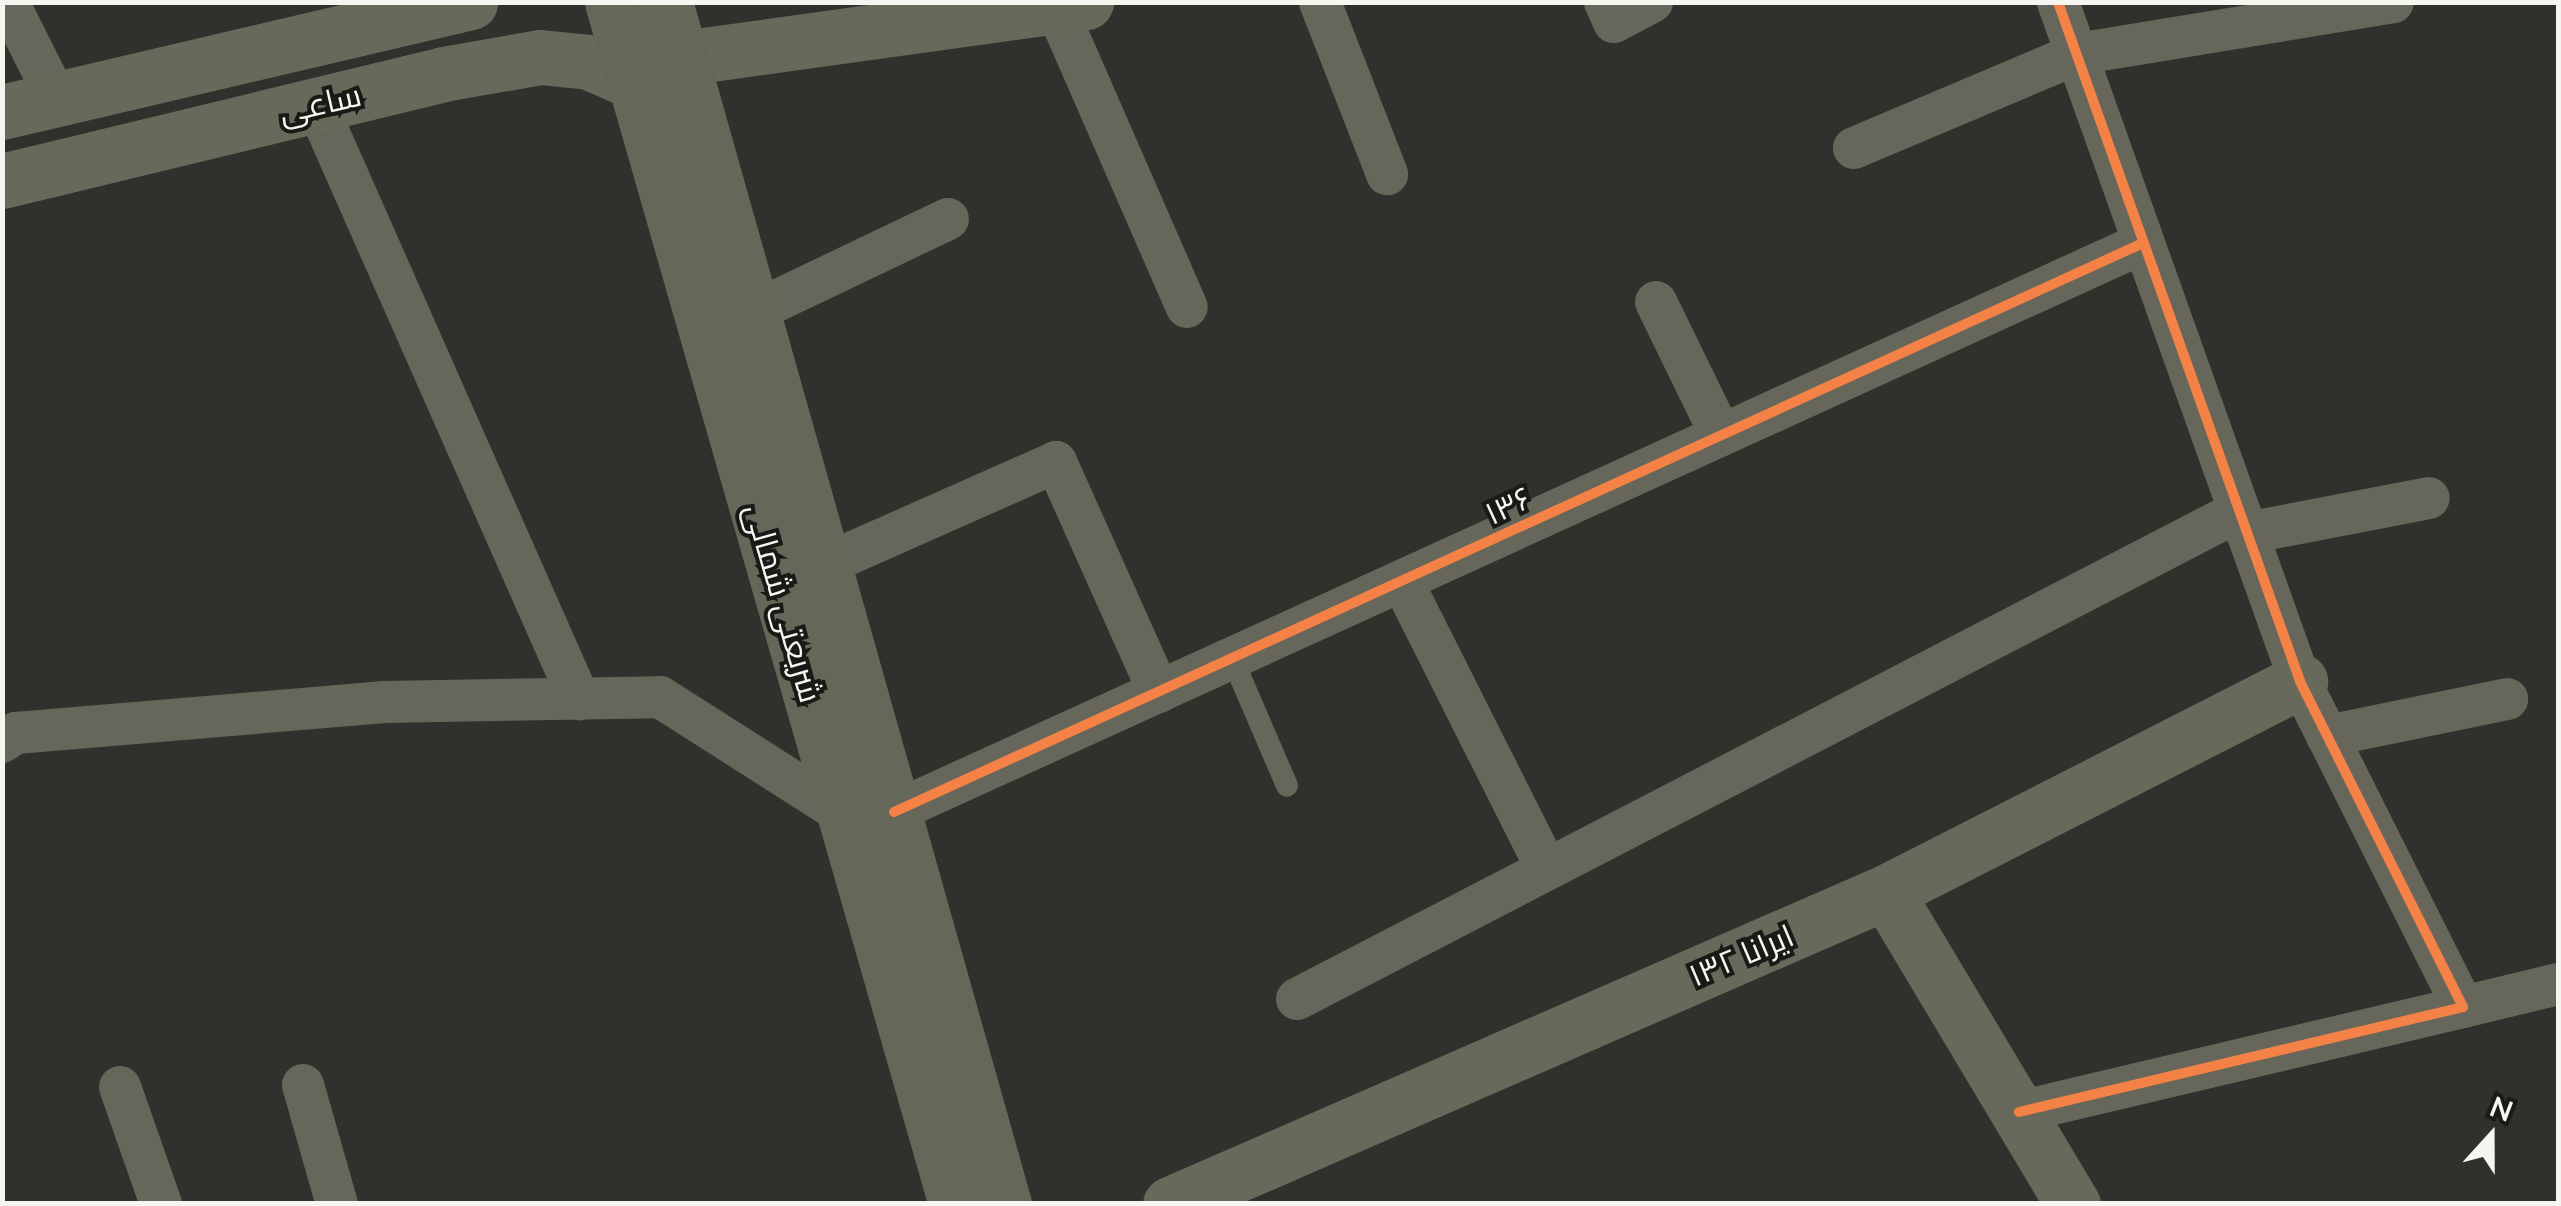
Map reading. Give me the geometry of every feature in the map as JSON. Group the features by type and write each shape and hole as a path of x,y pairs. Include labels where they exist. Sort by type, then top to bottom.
{"main road":[{"name":"شریعتی شمالی","path":"612,2 660,71 753,312 824,566 868,812 956,1204"},
{"name":"شریعتی شمالی","path":"665,2 660,71 868,812 1004,1204"}],"street":[{"path":"8,2 56,98"},
{"path":"1320,2 1387,174"},
{"path":"1605,2 1614,22 1652,2"},
{"path":"2058,2 2300,681 2463,1007"},
{"path":"1854,148 2076,54 2393,2"},
{"path":"660,71 1071,6 1186,306"},
{"path":"444,74 448,7"},
{"name":"ساعی","path":"2,112 448,7"},
{"name":"ساعی","path":"2,181 444,74 540,58 660,71"},
{"path":"316,104 579,698"},
{"path":"753,312 948,219"},
{"name":"۱۳۶","path":"868,812 1159,692 2143,243"},
{"path":"1656,302 1722,435"},
{"path":"824,566 1056,462 1159,692"},
{"path":"1297,999 1547,869 2243,522 2430,498"},
{"path":"1402,580 1547,869"},
{"name":"ایرانا ۱۳۲","path":"1170,1204 1886,892 2300,681"},
{"path":"7,726 385,702 660,697 868,812"},
{"path":"2327,736 2507,699"},
{"path":"1886,892 2073,1204"},
{"path":"2019,1112 2558,984"},
{"path":"302,1084 338,1204"},
{"path":"120,1087 161,1204"}],"lane":[{"path":"1232,658 1286,786"}],"cycle path":[{"path":"2019,1112 2463,1007 2300,681 2058,2"},
{"path":"894,812 2143,243"}]}
